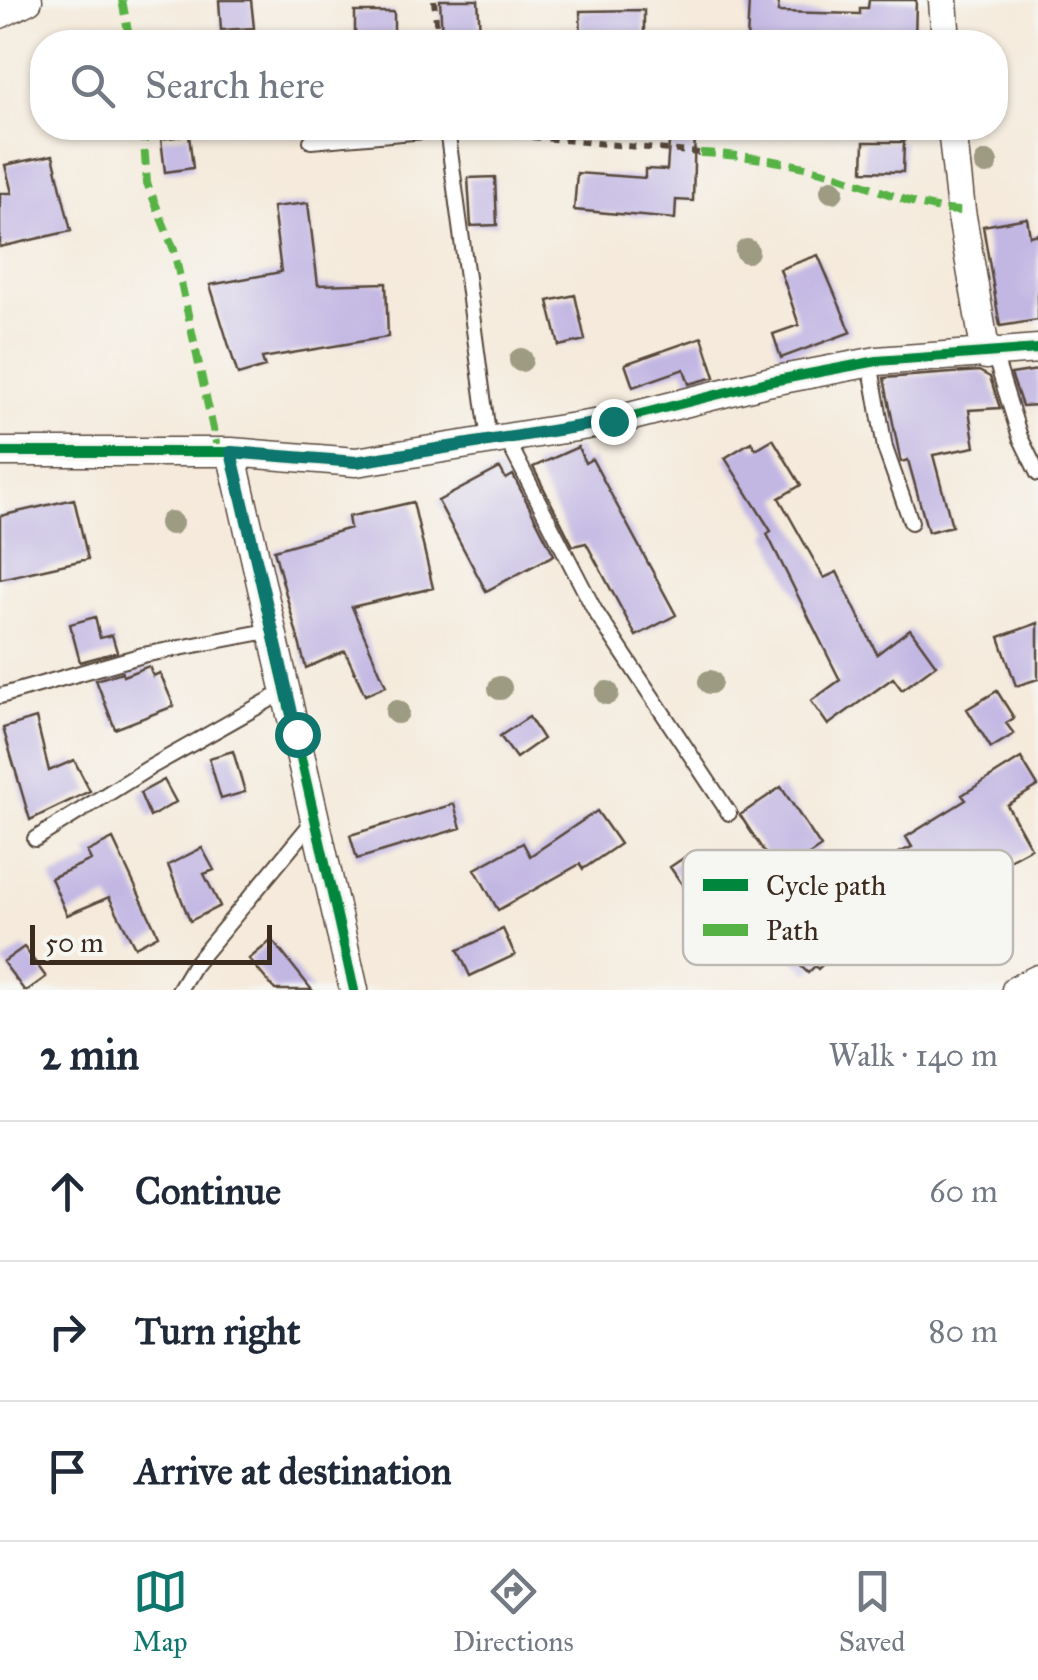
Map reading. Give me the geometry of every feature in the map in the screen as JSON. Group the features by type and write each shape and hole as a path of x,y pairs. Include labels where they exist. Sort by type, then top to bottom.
{"street":[{"path":"0,14 28,0"},
{"path":"944,0 945,30"},
{"path":"953,140 961,210 990,354"},
{"path":"0,452 231,452 356,462 613,421 767,382 870,362 1038,348"},
{"path":"231,452 354,990"},
{"path":"1016,990 1038,978"}],"lane":[{"path":"310,141 321,140"},
{"path":"449,140 497,439 595,611 729,813"},
{"path":"990,354 1038,474"},
{"path":"870,362 885,448 910,522"},
{"path":"0,696 143,655 273,630"},
{"path":"35,839 166,758 287,690"},
{"path":"179,990 194,965 316,818"}],"path":[{"path":"434,0 437,30"},
{"path":"563,140 700,153"}],"building":[{"path":"219,0 251,0 254,28 221,30"},
{"path":"440,0 478,0 480,30 442,30"},
{"path":"749,0 779,0 778,12 860,14 860,8 868,8 869,0 916,0 915,30 748,30"},
{"path":"644,10 644,30 581,30 580,11"},
{"path":"355,12 394,12 394,30 355,30"},
{"path":"161,140 190,140 193,168 165,172"},
{"path":"669,140 695,140 693,201 676,200 675,219 574,210 577,173 645,178 645,169 667,170"},
{"path":"864,142 904,142 903,172 863,171"},
{"path":"53,155 71,231 0,247 0,193 12,193 5,165"},
{"path":"495,177 497,225 471,226 468,178"},
{"path":"308,203 318,285 386,283 388,337 262,358 265,367 238,375 210,285 281,272 273,207"},
{"path":"1027,218 1030,236 1038,234 1038,320 1000,326 983,226"},
{"path":"818,255 851,332 781,358 773,334 799,325 780,269"},
{"path":"575,295 585,340 559,346 548,301"},
{"path":"702,337 715,377 689,384 684,369 633,387 625,364"},
{"path":"1038,370 1038,405 1022,406 1011,374"},
{"path":"979,371 990,377 1000,408 969,410 975,447 933,455 952,526 928,532 908,460 901,462 884,378"},
{"path":"773,439 801,485 779,498 824,578 837,572 877,654 910,629 936,665 902,690 893,678 828,725 811,701 840,680 767,534 771,531 725,458 751,442 756,449"},
{"path":"578,447 585,463 592,459 676,615 636,636 586,543 573,546 533,467"},
{"path":"500,468 506,479 513,475 554,555 486,591 438,501"},
{"path":"74,499 88,559 0,579 0,516"},
{"path":"413,502 433,588 352,607 386,686 365,695 345,651 306,668 274,550 350,528 348,517"},
{"path":"95,617 100,638 112,635 117,652 80,662 70,624"},
{"path":"1038,623 1038,679 1016,686 999,637"},
{"path":"149,666 153,676 160,673 174,706 115,729 96,680 122,672 123,676"},
{"path":"997,691 1014,718 1006,723 1014,734 991,748 967,709"},
{"path":"529,717 543,739 516,758 500,736"},
{"path":"36,718 49,771 74,760 90,791 30,820 3,728"},
{"path":"233,751 245,792 221,799 209,758"},
{"path":"1021,758 1038,786 1007,805 1031,848 1013,858 1013,850 905,850 912,847 906,837 966,800 962,795"},
{"path":"164,780 176,802 150,817 140,793"},
{"path":"781,787 821,847 763,850 740,815"},
{"path":"454,804 461,828 357,859 350,835"},
{"path":"597,811 620,844 583,869 580,864 498,910 475,869 523,843 530,856"},
{"path":"113,839 158,935 135,947 109,897 67,915 51,878 91,860 87,852"},
{"path":"202,848 214,870 204,874 220,906 190,921 168,865"},
{"path":"683,858 683,886 670,867"},
{"path":"503,929 515,955 470,976 458,950"},
{"path":"272,940 312,990 275,990 249,959"},
{"path":"24,947 46,977 28,990 3,962"},
{"path":"800,965 822,965 818,969 815,966 808,973"}],"marked path":[{"path":"122,0 128,30"},
{"path":"144,140 147,183 174,250 218,452"},
{"path":"700,153 806,167 915,203 961,211"}],"cycle path":[{"path":"0,452 231,452 356,462 613,421 767,382 877,361 1038,349"},
{"path":"231,452 354,990"}],"route":[{"path":"297,734 231,452 356,462 613,421"}]}
